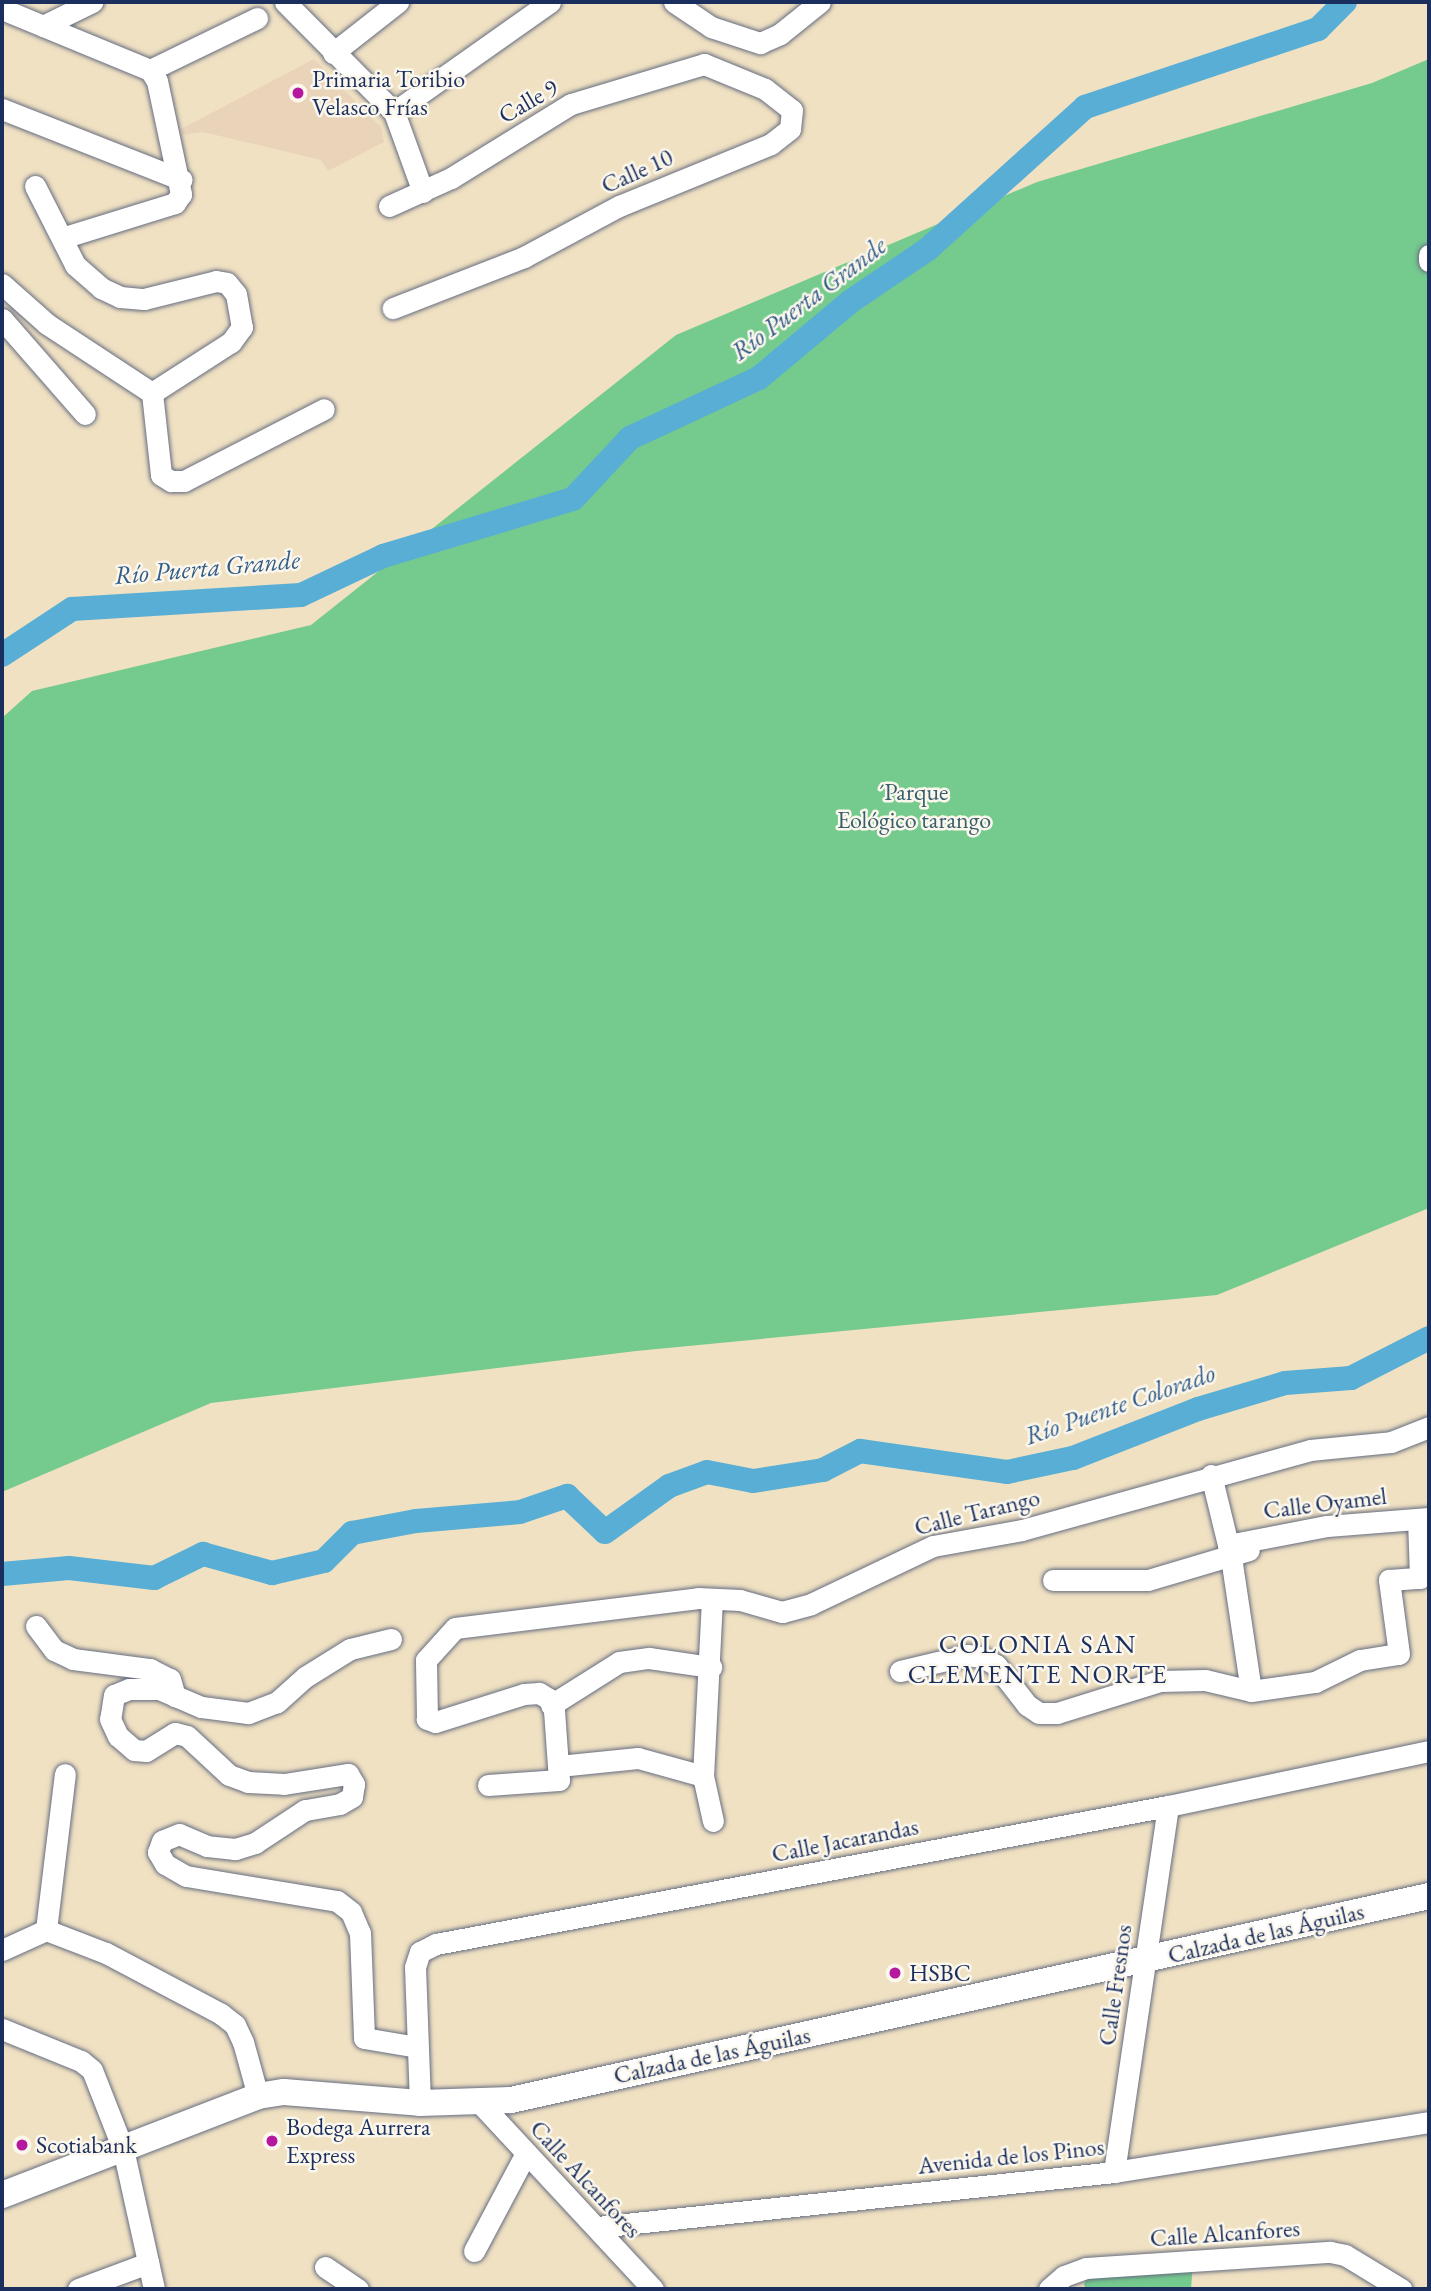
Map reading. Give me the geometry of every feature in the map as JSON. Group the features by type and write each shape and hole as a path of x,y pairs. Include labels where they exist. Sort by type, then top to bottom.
{"main road":[{"name":"Calzada de las Águilas","path":"2,2195 258,2096 284,2092 420,2103 481,2104 1429,1896"}],"street":[{"path":"43,26 92,2"},
{"path":"285,2 394,112 423,192"},
{"path":"333,53 398,2"},
{"path":"394,112 550,2"},
{"path":"680,3 711,27 760,43 780,34 820,2"},
{"path":"2,9 150,70 157,81 182,180 176,203 62,238"},
{"path":"150,70 257,18"},
{"name":"Calle 9","path":"388,206 423,192 571,104 704,64"},
{"name":"Calle 10","path":"393,308 524,257 619,206 771,144 790,129 792,110 787,102 704,64"},
{"path":"2,109 182,180"},
{"path":"34,186 87,278 120,297 144,299 216,281 227,283 236,294 242,327 231,342 152,393"},
{"path":"1429,256 1429,261"},
{"path":"2,284 47,324 152,393"},
{"path":"2,318 85,414"},
{"path":"152,393 161,475 184,481 324,409"},
{"name":"Calle Tarango","path":"551,1706 539,1693 524,1694 435,1722 427,1719 426,1660 455,1628 592,1608 712,1599 740,1600 782,1612 797,1609 933,1546 1023,1530 1210,1475 1310,1450 1367,1448 1429,1427"},
{"path":"1210,1475 1229,1551 1251,1691"},
{"path":"900,1671 967,1655 982,1657 996,1665 1011,1688 1039,1713 1095,1704 1160,1681 1205,1680 1251,1691 1315,1682 1352,1662 1399,1654 1389,1580 1420,1578 1424,1518"},
{"name":"Calle Oyamel","path":"1053,1580 1148,1580 1285,1532 1424,1518"},
{"path":"712,1599 711,1667 703,1776 713,1821"},
{"path":"36,1626 54,1650 73,1659 150,1669 170,1679 175,1696"},
{"path":"391,1639 350,1649 305,1677 277,1702 248,1713 201,1707 159,1689 130,1689 114,1695 110,1719 118,1736 134,1750 145,1751 176,1733 187,1736 229,1775 248,1783 284,1784 338,1773 348,1774 354,1784 352,1797 340,1804 305,1810 255,1843 235,1849 207,1846 179,1834 162,1841 159,1852 165,1864 186,1876 337,1900 351,1912 360,1933 364,2038 417,2047"},
{"path":"559,1773 551,1706 619,1662 649,1658 711,1667"},
{"name":"Calle Jacarandas","path":"420,2103 415,1967 420,1952 436,1944 1168,1806 1429,1751"},
{"path":"488,1785 638,1758 703,1776"},
{"path":"46,1930 65,1774"},
{"name":"Calle Fresnos","path":"1114,2172 1168,1806"},
{"path":"2,1950 46,1930 106,1953 221,2014 235,2025 243,2042 258,2096"},
{"path":"2,2029 80,2061 92,2070 123,2149 154,2289"},
{"name":"Calle Alcanfores","path":"481,2104 653,2289"},
{"name":"Avenida de los Pinos","path":"597,2227 1114,2172 1429,2122"},
{"path":"474,2251 526,2153"},
{"name":"Calle Alcanfores","path":"1049,2289 1064,2276 1086,2268 1330,2252 1345,2255 1401,2289"},
{"path":"78,2289 148,2263"},
{"path":"325,2267 358,2289"}],"shaded area":[{"name":"Primaria Toribio Velasco Frías","path":"314,59 381,127 384,142 328,171 321,160 203,132 183,135 181,129"}],"green space":[{"name":"´Parque Eológico tarango","path":"1429,59 1429,1208 1217,1295 636,1351 211,1403 2,1492 2,718 32,691 311,625 676,335 1037,182 1372,83"},
{"path":"1193,2263 1191,2289 1086,2289 1084,2285 1088,2271"}],"waterway":[{"name":"Río Puerta Grande","path":"2,655 72,609 301,595 383,556 573,499 630,438 759,378 851,301 928,249 1085,107 1318,29 1345,2"},
{"name":"Río Puente Colorado","path":"2,1574 69,1568 154,1578 203,1554 272,1573 324,1561 352,1533 416,1521 520,1512 567,1496 605,1532 669,1486 707,1472 753,1481 823,1470 860,1451 1007,1472 1073,1458 1198,1409 1285,1383 1351,1378 1429,1338"}],"place":[{"name":"Primaria Toribio Velasco Frías","path":"298,93"},
{"name":"HSBC","path":"895,1973"},
{"name":"Bodega Aurrera Express","path":"272,2141"},
{"name":"Scotiabank","path":"22,2145"}],"district":[{"name":"COLONIA SAN CLEMENTE NORTE","path":"1038,1660"}]}
